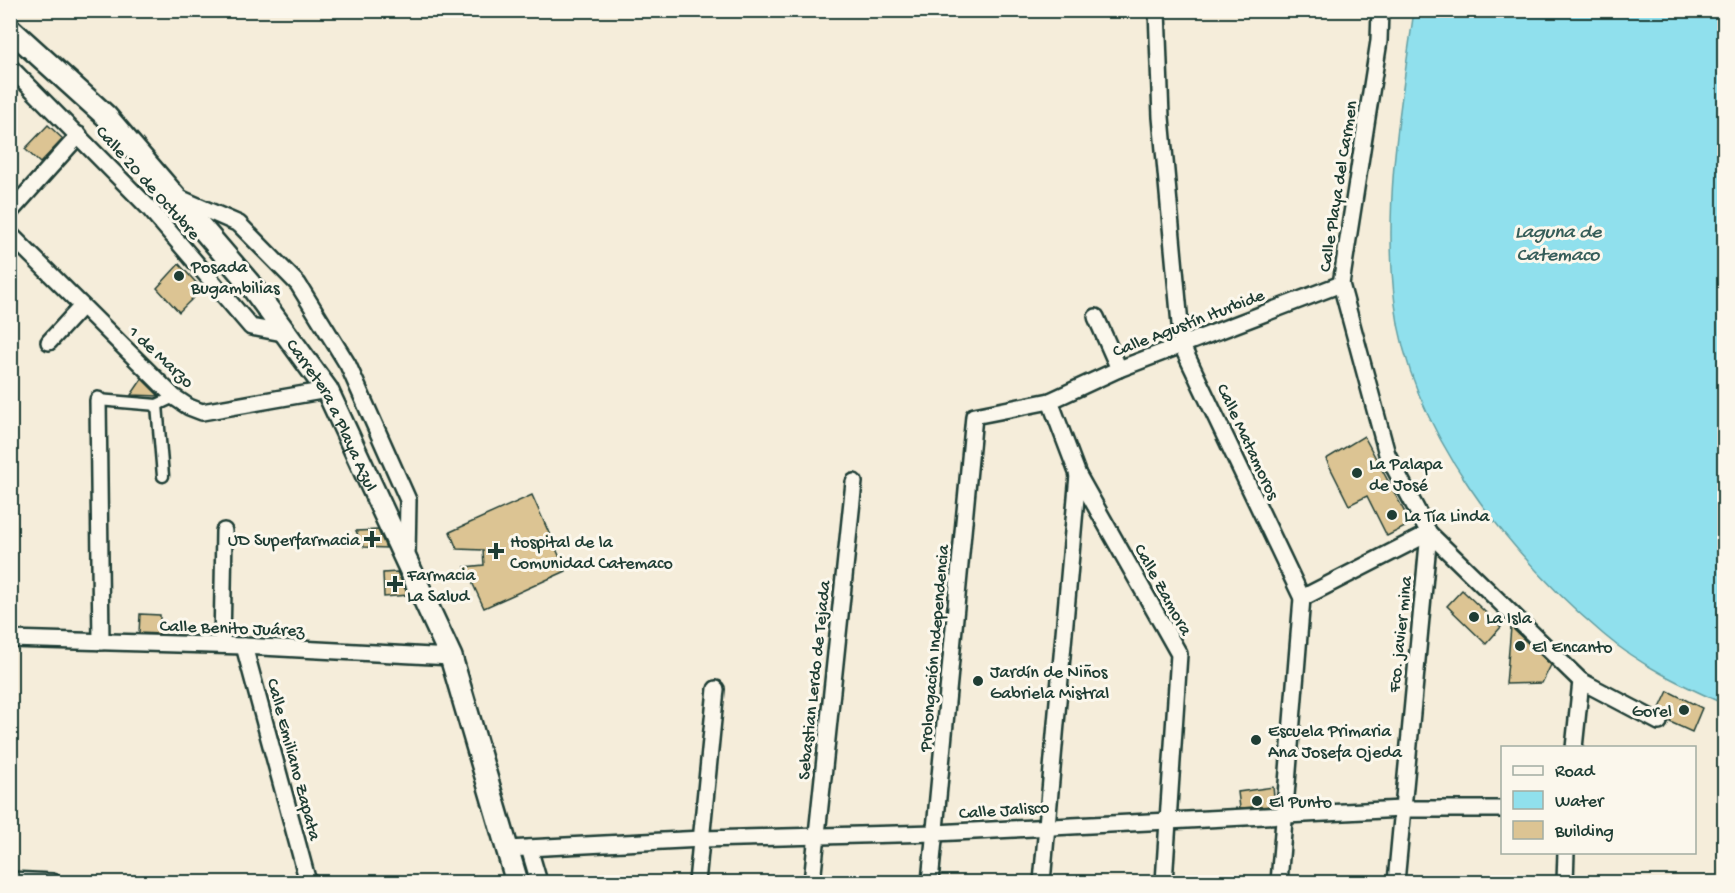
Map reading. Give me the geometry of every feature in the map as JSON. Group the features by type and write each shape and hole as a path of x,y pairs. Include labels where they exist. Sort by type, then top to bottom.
{"main road":[{"name":"Carretera a Playa Azul","path":"10,29 106,116 249,283 327,390 452,657 517,882"}],"street":[{"name":"Calle Matamoros","path":"1157,10 1161,117 1182,346 1302,598"},
{"name":"Calle Playa del Carmen","path":"1380,10 1379,41 1341,284 1387,453 1429,533 1581,681 1659,722"},
{"name":"Calle 20 de Octubre","path":"10,67 148,208 251,327 288,334"},
{"path":"10,212 79,135"},
{"path":"175,196 239,224 298,284 348,365 408,500 407,562"},
{"name":"1 de Marzo","path":"10,234 174,397 189,407 202,412 327,390"},
{"name":"Calle Agustín Iturbide","path":"974,416 1050,401 1119,369 1341,284"},
{"path":"49,342 82,306"},
{"path":"1096,316 1119,369"},
{"path":"101,642 98,400 157,405 174,397"},
{"name":"Calle Zamora","path":"1050,401 1078,475 1179,654 1164,882"},
{"path":"157,405 163,476"},
{"name":"Prolongación Independencia","path":"930,882 974,416"},
{"path":"1042,882 1078,475"},
{"name":"Sebastian Lerdo de Tejada","path":"812,882 854,482"},
{"path":"222,645 224,531"},
{"path":"1279,882 1302,598 1429,533"},
{"name":"Fco. javier mina","path":"1396,882 1429,533"},
{"name":"Calle Benito Juárez","path":"10,639 222,645 452,657"},
{"name":"Calle Emiliano Zapata","path":"244,646 308,882"},
{"path":"1574,746 1581,681"},
{"path":"698,882 716,689"},
{"name":"Calle Jalisco","path":"507,849 935,833 1046,825 1284,816 1402,808 1501,808"},
{"path":"529,848 539,882"},
{"path":"1565,882 1566,854"},
{"path":"10,880 53,882"}],"water":[{"name":"Laguna de Catemaco","path":"1414,11 1724,11 1724,704 1646,665 1603,634 1567,602 1499,527 1469,486 1442,443 1420,398 1404,351 1395,304 1391,230 1395,157"}],"building":[{"path":"48,125 63,139 40,163 25,149"},
{"name":"Posada Bugambilias","path":"179,264 202,289 179,312 157,288"},
{"path":"142,379 159,396 131,395"},
{"name":"La Palapa de José","path":"1364,436 1411,524 1387,536 1367,496 1349,505 1326,459"},
{"path":"532,495 566,571 484,608 465,567 484,565 483,550 457,549 450,532"},
{"name":"UD Superfarmacia","path":"378,530 386,548 364,547 356,531"},
{"name":"Farmacia La Salud","path":"397,572 408,595 384,597 383,573"},
{"name":"La Isla","path":"1462,590 1501,627 1486,644 1447,606"},
{"path":"140,614 160,615 160,634 139,633"},
{"name":"El Encanto","path":"1511,627 1551,665 1542,683 1506,684"},
{"name":"Gorel","path":"1668,691 1702,708 1692,732 1670,722 1673,713 1660,708"},
{"name":"El Punto","path":"1273,787 1275,806 1240,808 1238,792"}],"place":[{"name":"Posada Bugambilias","path":"179,276"},
{"name":"La Palapa de José","path":"1357,473"},
{"name":"La Tía Linda","path":"1392,515"},
{"name":"UD Superfarmacia","path":"372,539"},
{"name":"Hospital de la Comunidad Catemaco","path":"496,551"},
{"name":"Farmacia La Salud","path":"395,584"},
{"name":"La Isla","path":"1474,617"},
{"name":"El Encanto","path":"1520,646"},
{"name":"Jardín de Niños Gabriela Mistral","path":"978,681"},
{"name":"Gorel","path":"1684,710"},
{"name":"Escuela Primaria Ana Josefa Ojeda","path":"1256,740"},
{"name":"El Punto","path":"1257,801"}]}
